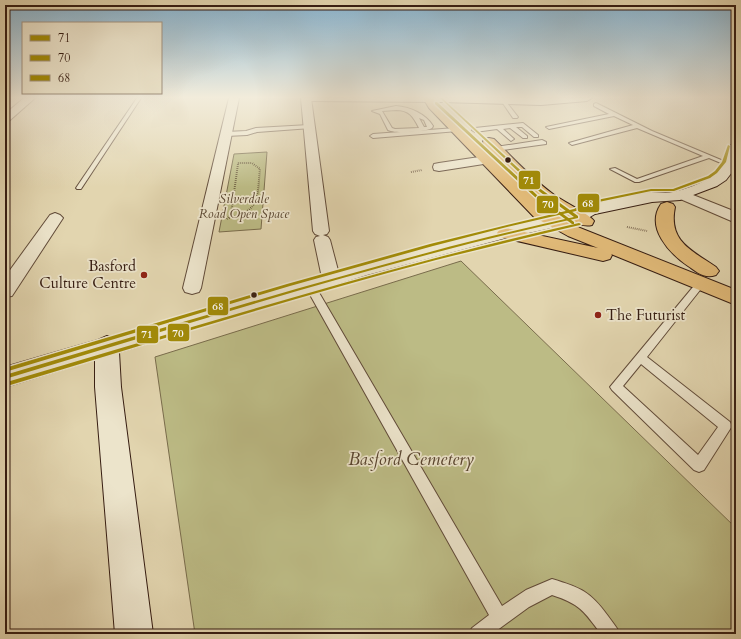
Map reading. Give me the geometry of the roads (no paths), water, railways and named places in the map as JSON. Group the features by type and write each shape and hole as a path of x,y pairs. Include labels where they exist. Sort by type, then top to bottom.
{"highway":[{"path":"473,128 491,155 532,207 574,232 659,266"},
{"path":"456,130 565,210 705,277 736,298"},
{"path":"675,200 663,222 671,240 705,277"},
{"path":"506,233 558,246 736,283"}],"main road":[{"path":"5,377 330,278 555,221 577,217 602,222 624,218 675,200 717,180 733,166 736,148"},
{"path":"107,345 108,387 134,634"}],"street":[{"path":"192,288 227,128"},
{"path":"310,128 322,236 330,278"},
{"path":"439,167 491,155"},
{"path":"675,200 736,218"},
{"path":"5,291 55,218"}],"lane":[{"path":"79,188 119,128"},
{"path":"226,134 247,133 256,130 295,128"},
{"path":"389,128 394,131 429,128"},
{"path":"475,130 498,128 511,139"},
{"path":"513,128 524,137"},
{"path":"526,128 536,136"},
{"path":"572,143 630,128"},
{"path":"641,128 707,157 733,166"},
{"path":"373,136 456,130"},
{"path":"491,155 519,146 544,143 542,142"},
{"path":"613,169 637,181 707,157"},
{"path":"640,357 726,426 699,465 616,387 640,357 705,277"},
{"path":"309,284 499,617"},
{"path":"478,634 499,617 538,592 552,587 574,594 590,605 611,634"}],"place":[{"name":"Basford Culture Centre","path":"144,275"},
{"name":"The Futurist","path":"598,315"}],"park label":[{"name":"Silverdale Road Open Space","path":"244,206"},
{"name":"Basford Cemetery","path":"411,459"}]}
